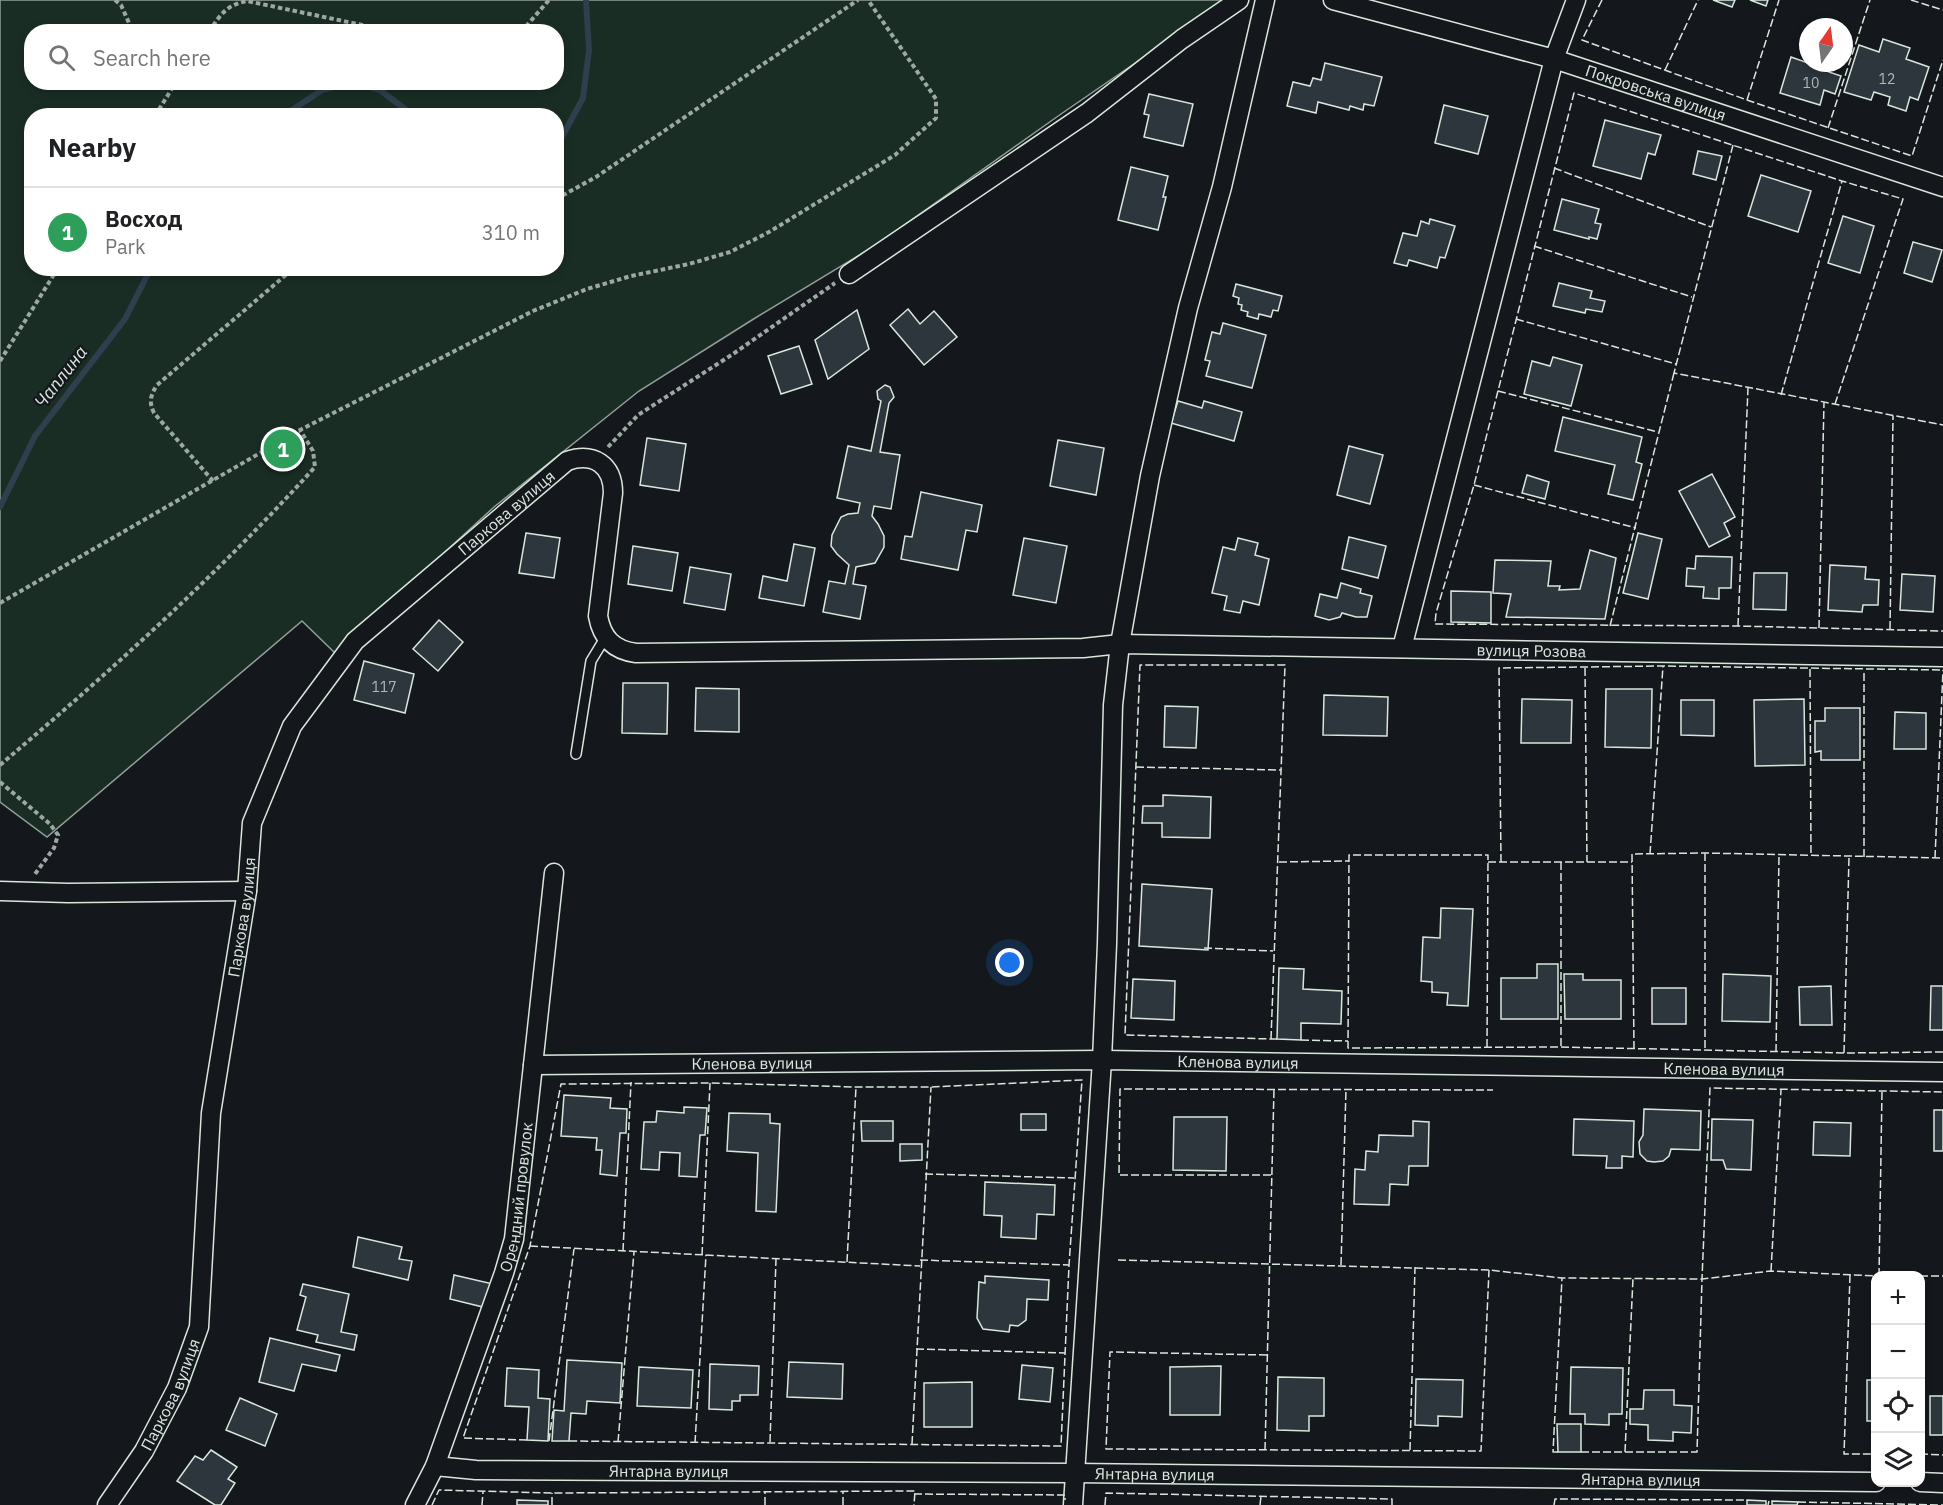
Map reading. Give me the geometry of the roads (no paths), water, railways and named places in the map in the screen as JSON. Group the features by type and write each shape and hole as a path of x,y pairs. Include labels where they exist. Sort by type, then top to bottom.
{"street":[{"path":"849,274 1087,112 1182,39 1239,0"},
{"path":"1073,1505 1102,1060 1113,705 1120,644 1150,476 1188,308 1222,187 1265,0"},
{"name":"Покровська вулиця","path":"1333,0 1554,59 1943,187"},
{"path":"1402,648 1554,59 1576,0"},
{"name":"Паркова вулиця","path":"107,1505 144,1450 177,1388 200,1327 211,1113 247,891 252,823 292,726 355,641 567,461 576,458 596,460 610,474 613,483 598,616 605,638"},
{"name":"вулиця Розова","path":"605,638 624,651 636,653 1083,648 1120,644 1943,657"},
{"name":"Орендний провулок","path":"415,1505 435,1466 514,1239 554,873"},
{"path":"0,891 92,893 247,891"},
{"name":"Кленова вулиця","path":"533,1065 1102,1060 1943,1072"},
{"name":"Янтарна вулиця","path":"435,1466 488,1470 1074,1473 1871,1482"},
{"path":"1925,1482 1943,1483"}],"lane":[{"path":"576,754 591,661 605,638"}],"waterway":[{"name":"Чаплина","path":"564,133 583,98 589,50 586,0"},
{"name":"Чаплина","path":"295,108 322,90"},
{"name":"Чаплина","path":"380,90 404,108"},
{"name":"Чаплина","path":"0,507 35,436 125,319 147,276"}],"place":[{"name":"Восход","path":"283,449"}]}
